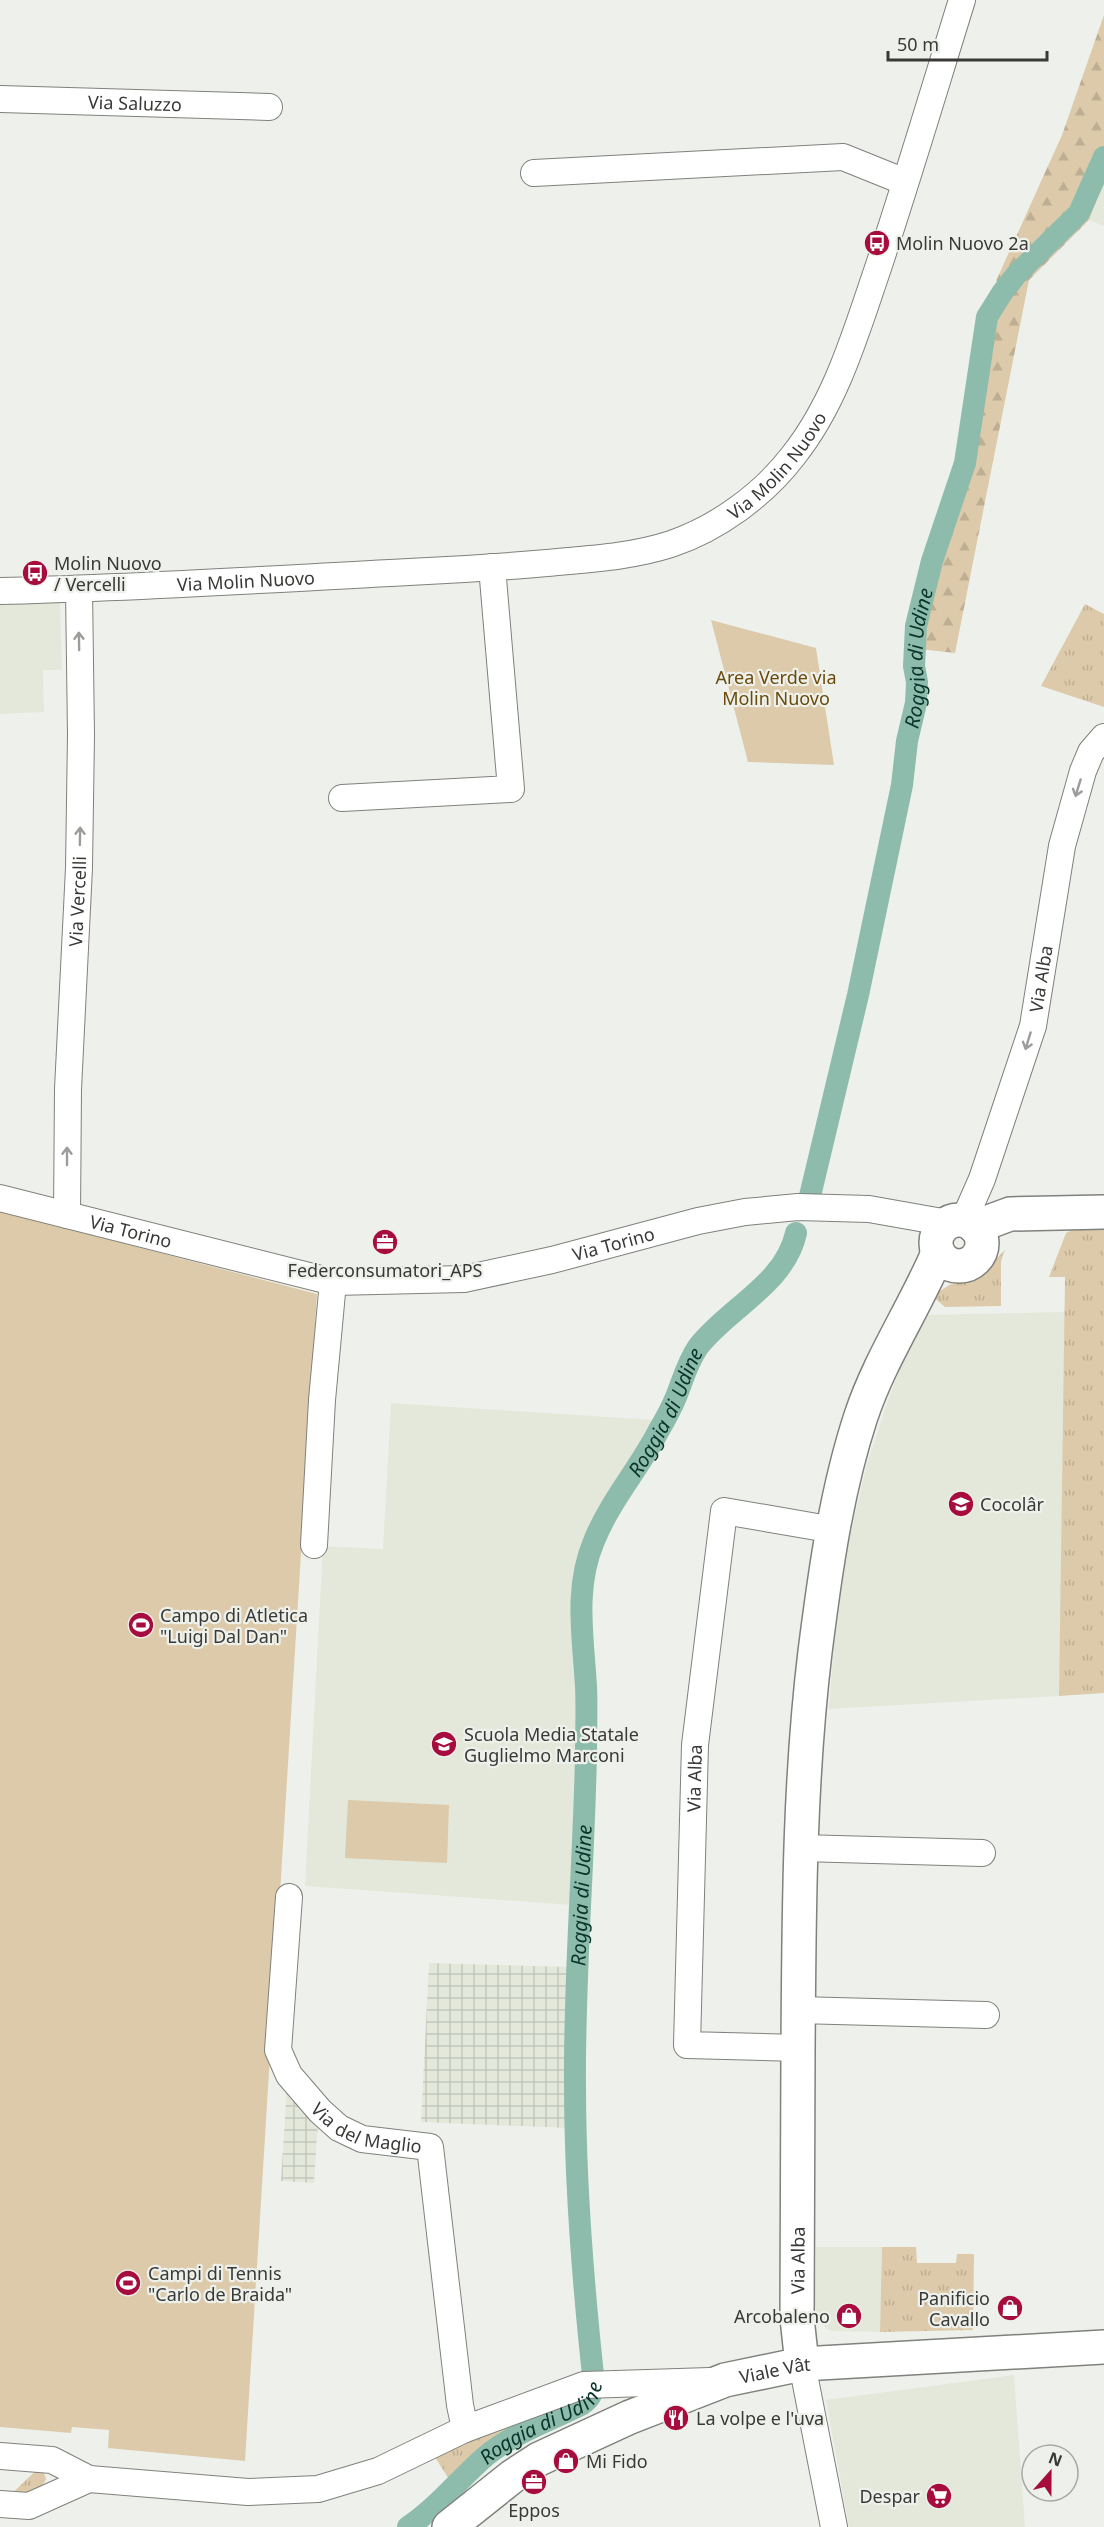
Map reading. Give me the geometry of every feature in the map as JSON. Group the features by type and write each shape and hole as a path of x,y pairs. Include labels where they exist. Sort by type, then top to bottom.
{"main road":[{"path":"957,1239 1025,1214 1104,1212"},
{"name":"Via Alba","path":"802,2364 797,2318 801,1848 807,1721 825,1575 861,1418 878,1371 918,1299 957,1239"},
{"name":"Viale Vât","path":"449,2527 473,2516 513,2476 539,2459 630,2417 725,2380 802,2364 1104,2347"}],"street":[{"name":"Via Molin Nuovo","path":"0,591 79,589 492,567 616,557 660,547 696,533 733,512 756,495 793,457 831,396 850,349 962,0"},
{"name":"Via Saluzzo","path":"0,99 269,107"},
{"path":"534,173 843,157 905,182"},
{"path":"342,798 511,789 492,567"},
{"name":"Via Vercelli","path":"67,1215 68,1089 79,868 81,735 79,589"},
{"name":"Via Alba","path":"957,1239 982,1179 1033,1026 1064,837 1083,771 1091,752 1104,737"},
{"name":"Via Torino","path":"0,1198 333,1282 464,1279 552,1260 698,1221 745,1212 798,1207 835,1207 896,1212 957,1239"},
{"path":"314,1545 322,1400 333,1282"},
{"name":"Via Alba","path":"798,2048 687,2045 695,1745 724,1512 834,1530"},
{"path":"801,1848 982,1853"},
{"name":"Via del Maglio","path":"289,1897 278,2050 289,2075 339,2128 362,2139 430,2147 460,2405 465,2429"},
{"path":"798,2010 986,2015"},
{"path":"802,2364 834,2527"},
{"path":"0,2456 52,2460 89,2479 248,2492 318,2489 378,2471 465,2429 593,2384 725,2380"},
{"path":"43,2460 51,2468 56,2478 56,2487 51,2496"},
{"path":"0,2504 29,2506 89,2479"}],"shaded area":[{"path":"1104,181 1104,226 1089,220"},
{"path":"60,600 62,670 43,670 44,712 0,714 0,601"},
{"name":"Cocolâr","path":"1066,1312 1059,1696 829,1709 834,1645 848,1545 867,1464 888,1400 921,1315"},
{"name":"Scuola Media Statale Guglielmo Marconi","path":"391,1403 654,1420 639,1454 600,1519 582,1564 577,1602 573,1905 305,1886 323,1546 383,1549"},
{"path":"429,1963 571,1967 567,2128 421,2122"},
{"path":"287,2085 318,2121 314,2183 281,2181"},
{"path":"816,2247 882,2247 880,2332 828,2330 818,2320 815,2305"},
{"path":"1014,2375 1020,2458 1020,2503 1023,2503 1025,2527 849,2527 826,2400"}],"green space":[{"path":"1104,15 1104,181 1089,220 1029,280 955,653 919,649 929,588 962,490 970,458 993,318 1011,289 996,281 1062,135"},
{"path":"1085,604 1104,614 1104,707 1041,686"},
{"name":"Area Verde via Molin Nuovo","path":"711,620 816,648 834,765 748,762"},
{"name":"Campo di Atletica \"Luigi Dal Dan\"","path":"0,1211 317,1294 245,2461 108,2448 109,2430 72,2427 71,2433 0,2427"},
{"path":"1104,1226 1104,1693 1059,1696 1065,1277 1049,1277 1066,1233 1076,1228"},
{"path":"1005,1250 1001,1261 1001,1306 945,1307 932,1296 951,1284 975,1280"},
{"path":"348,1800 449,1805 447,1863 345,1858"},
{"path":"882,2247 916,2247 917,2263 956,2263 957,2254 974,2254 973,2330 880,2332"},
{"path":"584,2392 585,2395 520,2424 452,2484 433,2454 516,2418"},
{"path":"41,2466 46,2479 40,2491 7,2498"}],"waterway":[{"name":"Roggia di Udine","path":"810,1196 858,995 902,785 907,741 916,703 917,682 914,666 916,626 932,561 965,463 987,317 1016,275 1079,213 1104,157"},
{"name":"Roggia di Udine","path":"408,2527 429,2511 487,2455 521,2433 581,2405 589,2399 592,2391 594,2384 580,2235 575,2123 576,2002 586,1753 586,1694 581,1612 584,1576 601,1526 666,1418 694,1353 710,1333 768,1281 780,1267 790,1251 796,1233"}],"place":[{"name":"Molin Nuovo 2a","path":"877,243"},
{"name":"Molin Nuovo / Vercelli","path":"35,573"},
{"name":"Federconsumatori_APS","path":"385,1242"},
{"name":"Cocolâr","path":"961,1504"},
{"name":"Campo di Atletica \"Luigi Dal Dan\"","path":"141,1625"},
{"name":"Scuola Media Statale Guglielmo Marconi","path":"444,1744"},
{"name":"Campi di Tennis \"Carlo de Braida\"","path":"128,2283"},
{"name":"Panificio Cavallo","path":"1010,2308"},
{"name":"Arcobaleno","path":"849,2316"},
{"name":"La volpe e l'uva","path":"676,2418"},
{"name":"Mi Fido","path":"566,2461"},
{"name":"Eppos","path":"534,2482"},
{"name":"Despar","path":"939,2496"}]}
